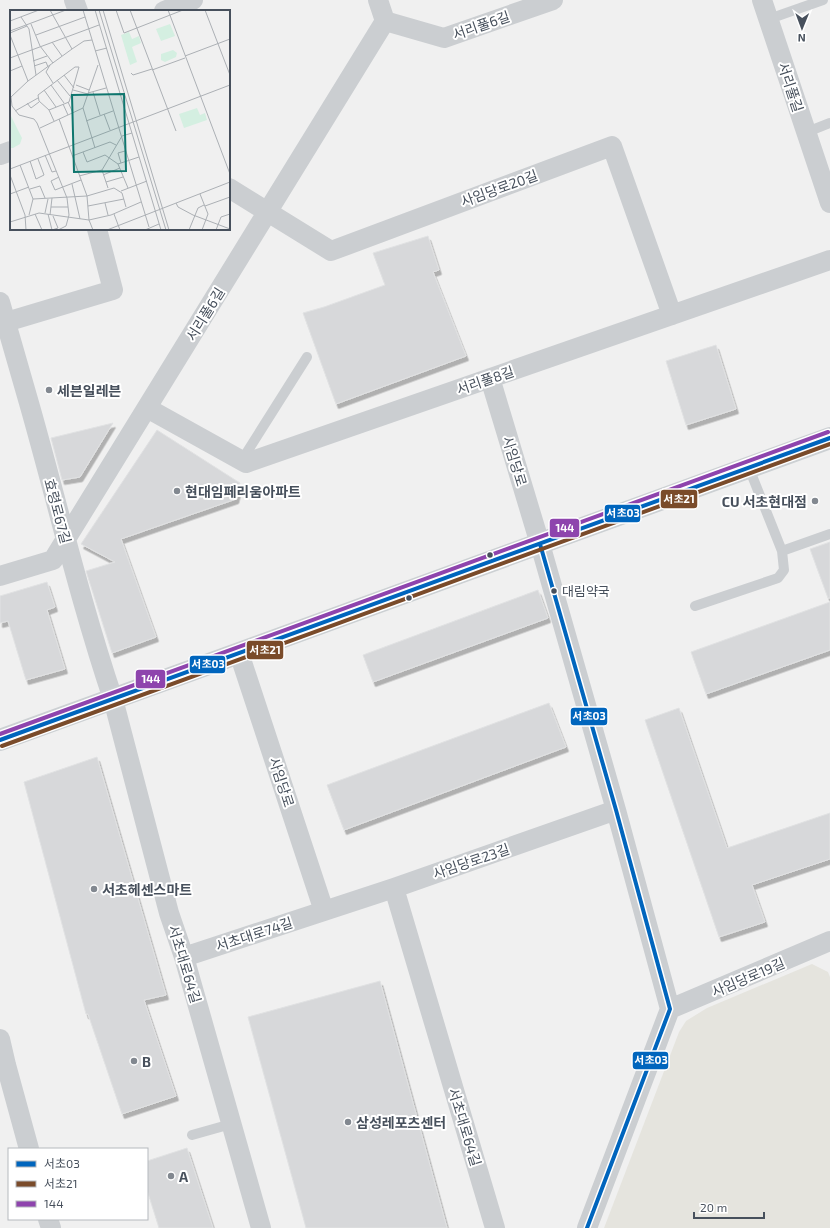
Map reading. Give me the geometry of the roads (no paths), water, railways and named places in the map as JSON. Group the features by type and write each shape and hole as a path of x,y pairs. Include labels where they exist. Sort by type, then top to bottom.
{"main road":[{"path":"0,740 830,438"}],"street":[{"path":"74,0 78,10"},
{"path":"167,10 193,0"},
{"path":"378,0 385,21"},
{"name":"서리풀6길","path":"0,576 53,560 385,21 444,38 553,0"},
{"name":"서리풀길","path":"762,0 830,203"},
{"name":"사임당로20길","path":"230,189 331,251 612,146 672,315"},
{"path":"0,155 10,151"},
{"path":"6,322 113,290 97,230"},
{"name":"서리풀8길","path":"242,460 246,463 830,260"},
{"name":"효령로67길","path":"0,302 66,540 113,698"},
{"name":"사임당로","path":"490,378 540,544"},
{"path":"147,408 242,460"},
{"path":"540,544 616,810 670,1010 587,1228"},
{"name":"사임당로","path":"240,653 324,911"},
{"name":"서초대로64길","path":"113,698 169,913 184,957 261,1228"},
{"name":"사임당로23길","path":"324,911 616,810"},
{"name":"서초대로64길","path":"394,888 495,1228"},
{"name":"서초대로74길","path":"184,957 324,911"},
{"name":"사임당로19길","path":"670,1010 828,946"},
{"path":"0,1039 29,1148"}],"lane":[{"path":"769,20 823,0"},
{"path":"806,132 830,124"},
{"path":"242,460 307,357"},
{"path":"696,606 778,578 784,570 782,551 749,468"},
{"path":"782,551 830,534"},
{"path":"192,1135 224,1126 231,1122"}],"place":[{"name":"세븐일레븐","path":"49,390"},
{"name":"현대임페리움아파트","path":"177,491"},
{"name":"CU 서초현대점","path":"815,501"},
{"name":"대림약국","path":"554,591"},
{"name":"서초헤센스마트","path":"94,889"},
{"name":"B","path":"134,1061"},
{"name":"삼성레포츠센터","path":"348,1122"},
{"name":"A","path":"171,1176"}]}
